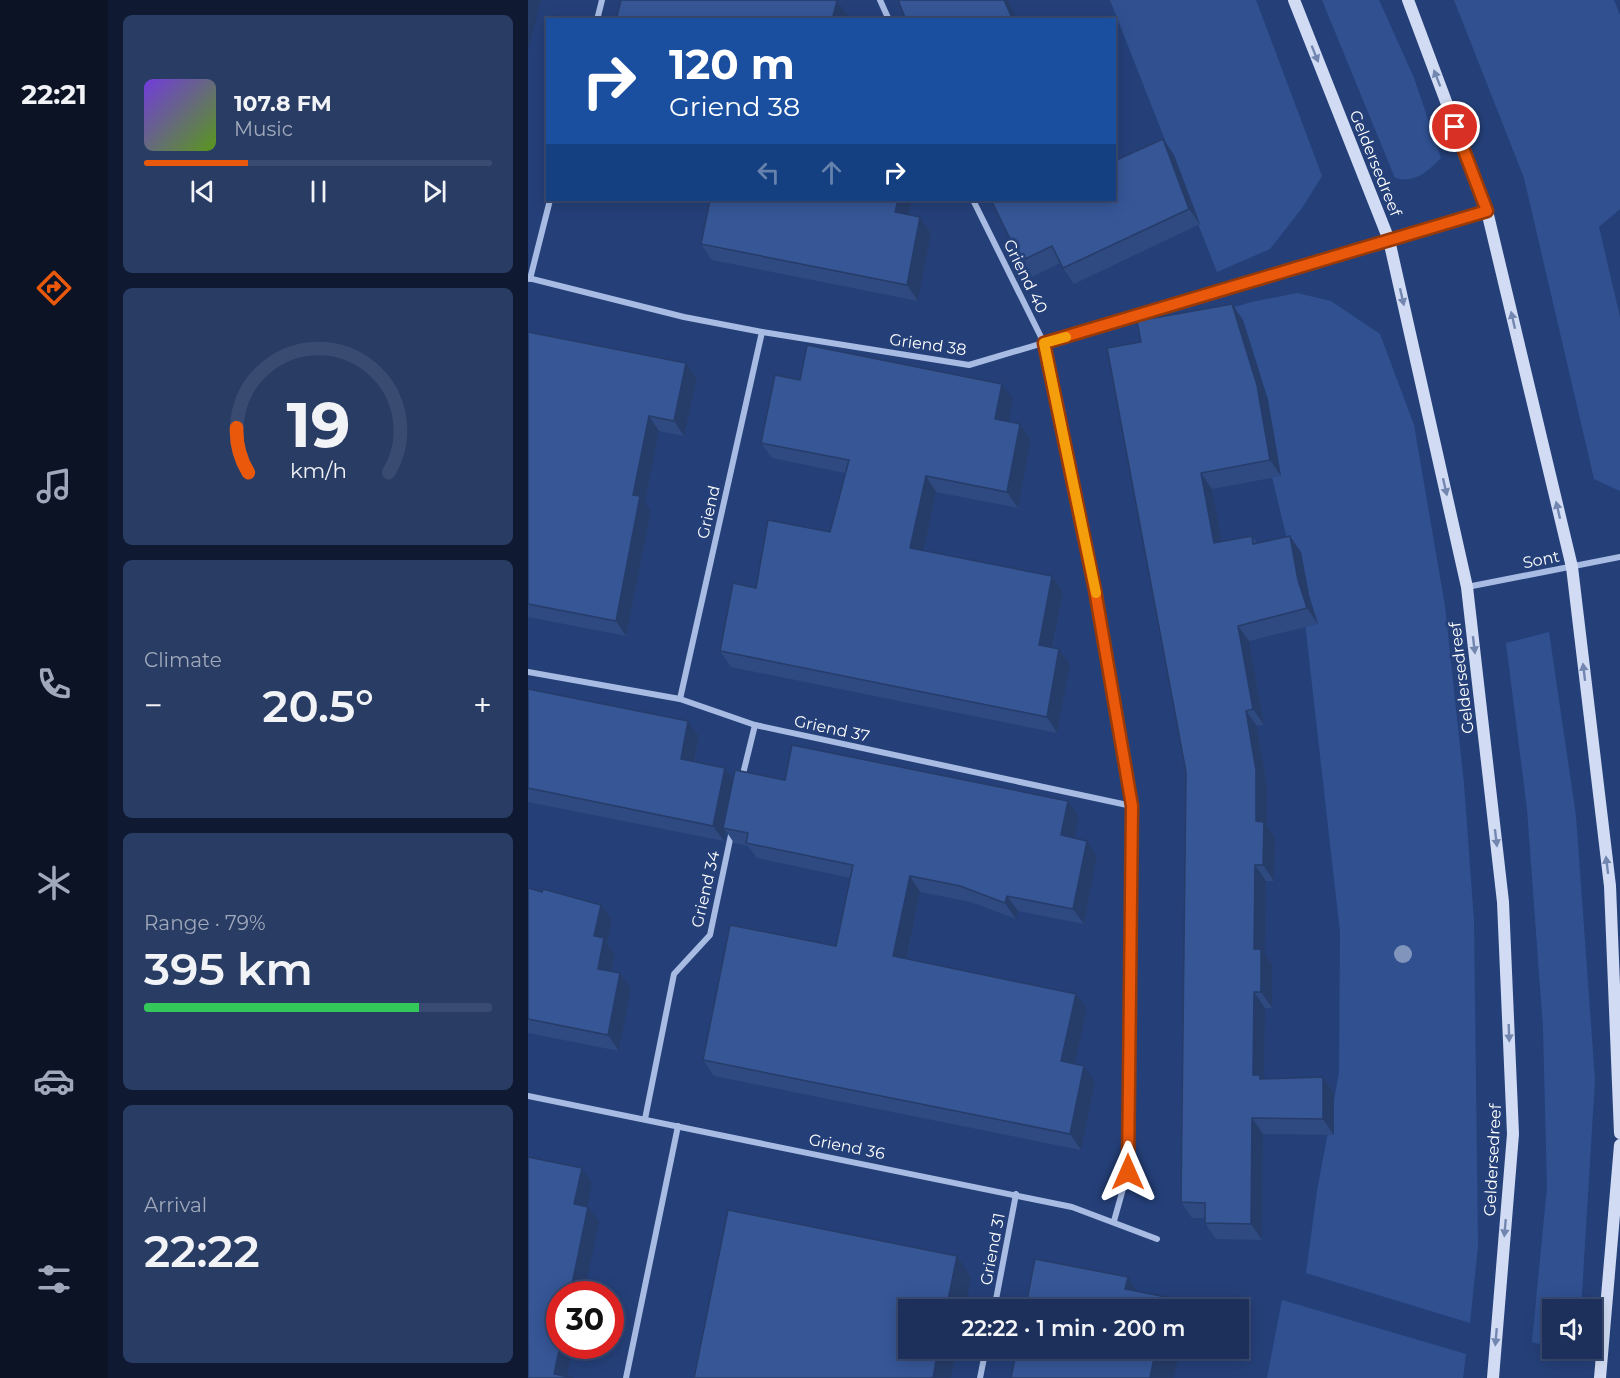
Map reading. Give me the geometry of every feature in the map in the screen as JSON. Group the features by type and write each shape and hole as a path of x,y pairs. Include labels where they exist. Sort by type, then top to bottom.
{"main road":[{"name":"Geldersedreef","path":"1294,0 1389,240 1467,587 1503,902 1513,1134 1493,1378"},
{"path":"1408,0 1487,211 1572,567 1610,886 1620,1133"},
{"path":"1600,1378 1620,1145"}],"street":[{"path":"598,18 602,0"},
{"path":"880,0 888,18"},
{"name":"Griend 38","path":"550,201 529,278 684,317 762,332 969,365 1487,211"},
{"name":"Griend 40","path":"974,201 1044,343 1095,590 1132,806 1128,1172 1114,1221"},
{"name":"Griend","path":"680,699 762,332"},
{"name":"Sont","path":"1467,587 1620,557"},
{"name":"Griend 37","path":"528,672 680,699 755,725 1132,806"},
{"path":"741,783 755,725"},
{"name":"Griend 34","path":"645,1119 674,974 710,934 734,817"},
{"name":"Griend 36","path":"528,1096 1016,1194 1072,1207 1157,1239"},
{"path":"627,1378 678,1126"},
{"name":"Griend 31","path":"996,1299 1016,1194"},
{"path":"980,1378 984,1359"}],"shaded area":[{"path":"1110,0 1256,0 1322,176 1302,208 1270,249 1217,272"},
{"path":"1322,0 1379,0 1414,78 1441,158 1421,175 1409,179 1395,178"},
{"path":"1454,0 1614,0 1620,15 1620,209 1599,227 1620,317 1620,491 1594,479 1524,178"},
{"path":"1297,293 1331,301 1380,334 1414,425 1445,606 1464,784 1474,921 1478,1246 1470,1323 1306,1273 1317,1191 1339,1073 1340,932 1303,605 1231,308"},
{"path":"1549,632 1576,816 1595,1080 1582,1299 1542,1299 1542,1345 1532,1342 1547,1187 1543,1028 1527,809 1506,643"},
{"path":"1282,1300 1466,1354 1463,1378 1267,1378"}],"building":[{"path":"621,0 837,1 833,18 616,18"},
{"path":"898,0 1004,0 1012,18 905,18"},
{"path":"1163,139 1189,209 1063,268 1052,246 1021,261 991,201 1116,201 1116,160"},
{"path":"710,201 898,201 895,212 920,217 907,285 701,244"},
{"path":"1232,304 1257,385 1270,460 1201,473 1214,543 1252,536 1253,544 1290,536 1298,580 1307,608 1238,626 1253,709 1246,711 1256,770 1256,821 1264,822 1263,865 1255,865 1254,949 1261,949 1261,992 1254,992 1253,1075 1260,1075 1260,1079 1323,1077 1323,1119 1252,1118 1251,1224 1205,1223 1205,1203 1181,1202 1186,772 1107,348 1141,342 1137,321"},
{"path":"528,332 686,363 674,421 649,416 633,495 640,496 616,621 528,604"},
{"path":"807,345 1002,384 995,419 1020,424 1007,492 926,476 910,548 1052,576 1039,645 1059,649 1047,717 720,651 733,583 756,588 768,520 830,532 849,460 761,443 775,375 800,380"},
{"path":"528,689 688,721 681,759 725,768 713,826 528,788"},
{"path":"792,745 1068,801 1061,835 1087,841 1073,909 1007,896 1005,903 960,886 910,876 893,956 1076,994 1061,1061 1084,1066 1070,1134 703,1060 730,925 836,946 853,865 746,843 748,833 723,828 735,770 785,780"},
{"path":"528,888 542,892 543,889 601,905 594,936 604,938 598,969 620,973 608,1035 528,1019"},
{"path":"528,1157 582,1168 574,1204 588,1207 573,1281 546,1281 546,1359 557,1359 554,1374 573,1378 528,1378"},
{"path":"728,1210 957,1256 948,1299 898,1299 898,1359 936,1359 933,1378 694,1378"},
{"path":"1035,1259 1128,1277 1125,1289 1166,1297 1166,1299 1027,1299"},
{"path":"1015,1359 1154,1359 1150,1378 1011,1378"}],"slow traffic":[{"path":"1066,337 1044,343 1096,593"}],"route":[{"path":"1128,1172 1128,1007 1132,806 1095,590 1044,343 1487,211 1455,127"}]}
